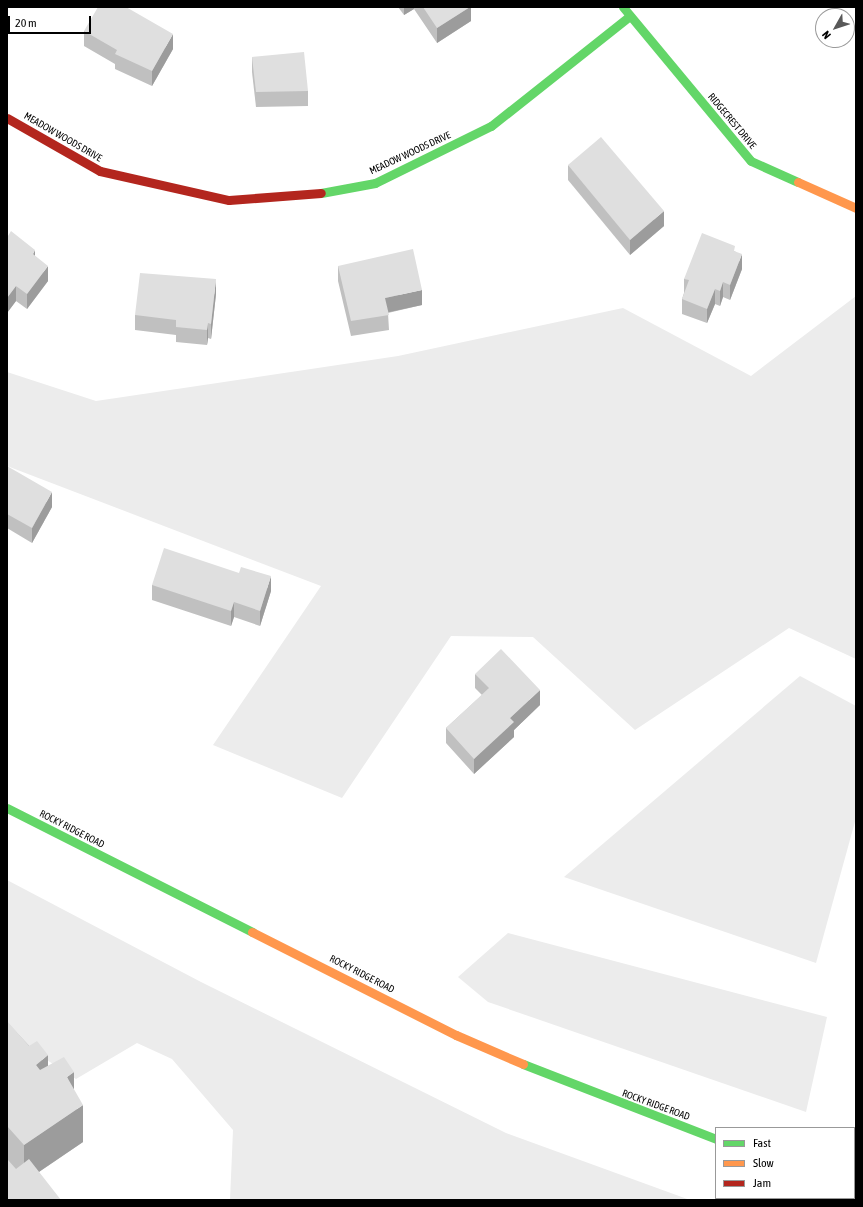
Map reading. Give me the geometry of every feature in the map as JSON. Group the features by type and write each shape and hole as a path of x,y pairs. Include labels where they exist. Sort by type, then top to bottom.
{"main road":[{"name":"RIDGECREST DRIVE","path":"624,7 751,161 856,208"},
{"name":"MEADOW WOODS DRIVE","path":"7,118 100,171 229,200 302,197 375,183 491,126 630,16"},
{"name":"ROCKY RIDGE ROAD","path":"7,808 456,1035 597,1095 715,1139"},
{"path":"855,1186 856,1178"}],"shaded area":[{"path":"856,296 856,659 789,628 635,730 533,637 451,636 342,798 213,745 321,586 7,466 7,372 96,401 398,356 623,308 751,376"},
{"path":"800,676 856,706 856,818 816,963 564,877"},
{"path":"7,880 201,982 506,1133 690,1200 230,1200 233,1130 172,1059 137,1043 76,1079 7,1034"},
{"path":"508,933 827,1017 806,1112 488,1002 458,977"}],"building":[{"path":"98,7 126,7 173,34 152,71 115,54 117,50 84,31"},
{"path":"423,7 470,7 437,28"},
{"path":"304,52 308,91 256,92 252,57"},
{"path":"601,137 664,211 630,240 568,165"},
{"path":"11,231 35,250 33,254 48,266 27,294 16,286 7,298 7,236"},
{"path":"702,233 735,246 734,251 742,254 730,285 723,282 720,291 715,289 707,309 682,299 689,280 684,279"},
{"path":"413,249 422,290 385,298 389,315 351,321 338,266"},
{"path":"140,273 216,279 211,324 208,323 207,330 176,327 176,320 135,315"},
{"path":"7,466 52,492 32,528 7,514"},
{"path":"164,548 239,573 241,567 271,576 260,611 234,602 231,611 152,585"},
{"path":"501,649 540,690 510,718 514,722 474,759 446,728 489,688 475,674"},
{"path":"7,1021 29,1046 37,1041 48,1055 36,1065 40,1070 64,1057 74,1072 67,1077 83,1105 24,1145 7,1126"},
{"path":"29,1159 61,1200 7,1200 7,1161 8,1160 16,1169"}],"traffic: fast":[{"path":"623,7 751,161 798,182"},
{"path":"321,193 375,183 491,126 630,16"},
{"path":"7,808 252,932"},
{"path":"523,1064 715,1139"}],"traffic: slow":[{"path":"798,182 856,208"},
{"path":"252,932 456,1035 523,1064"},
{"path":"855,1182 856,1178"}],"traffic: jam":[{"path":"7,118 100,171 229,200 321,193"}]}
